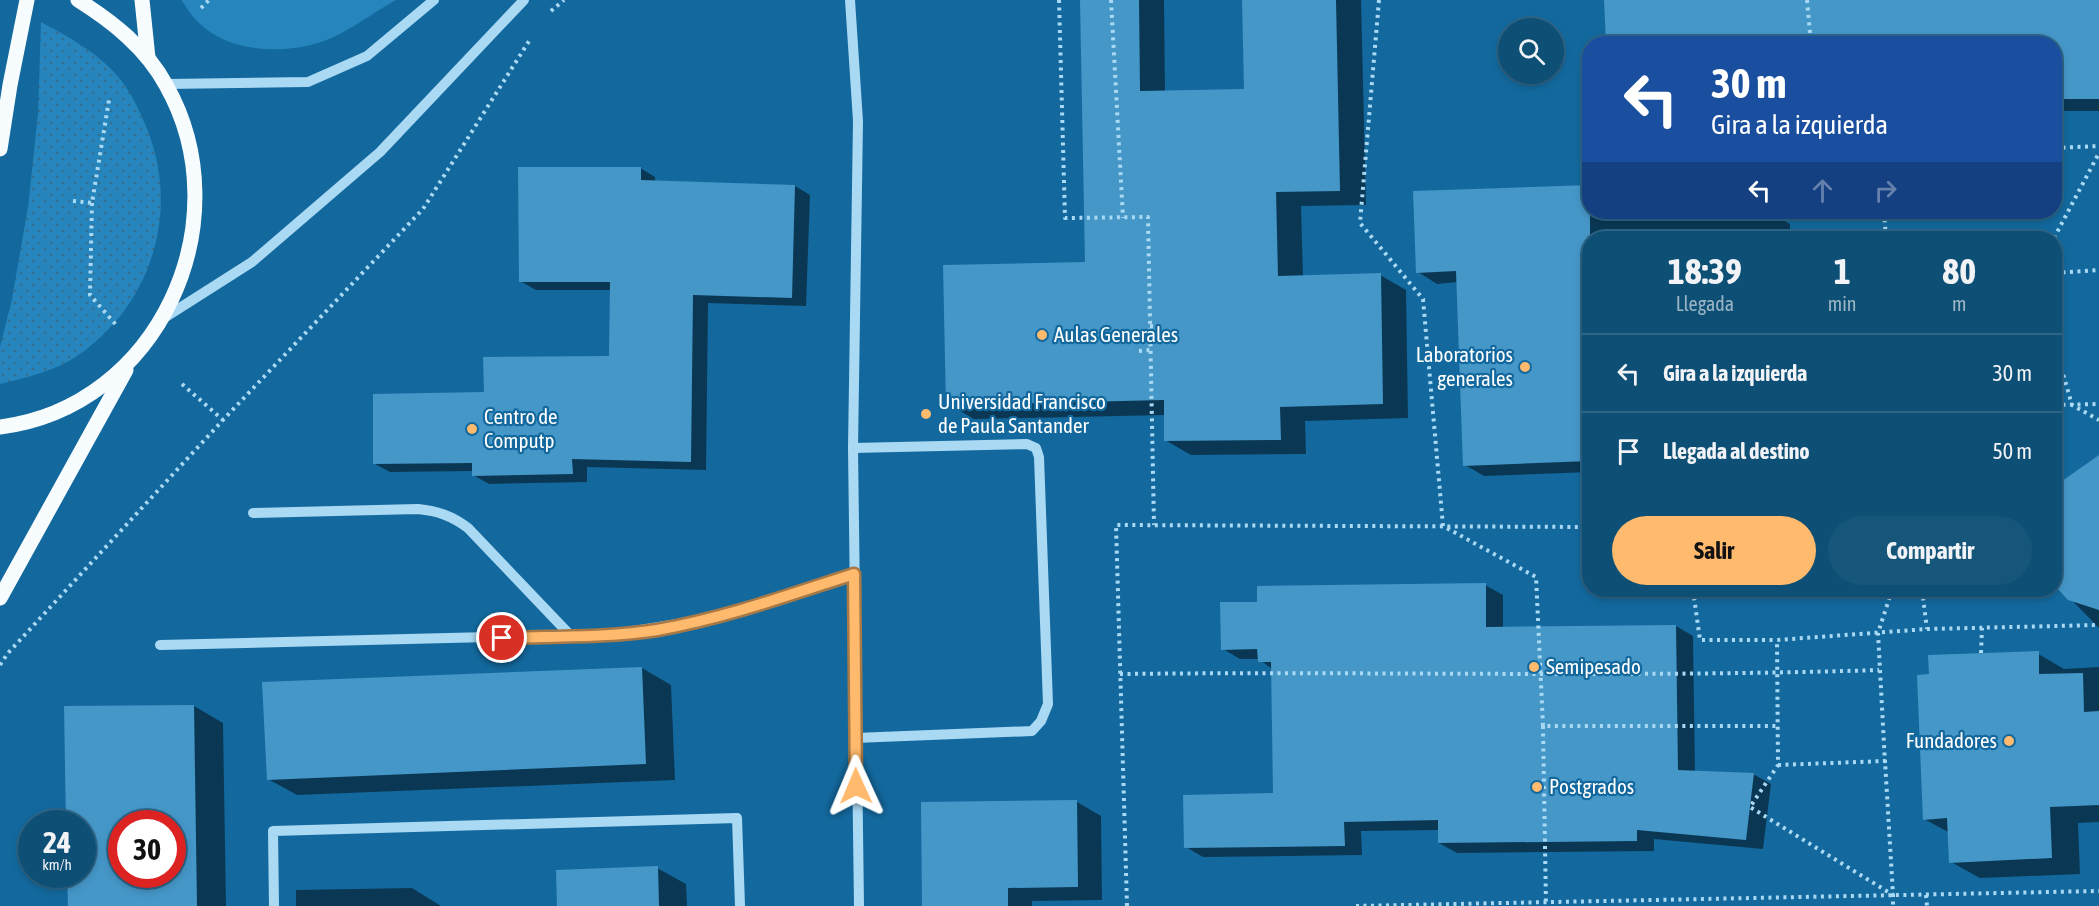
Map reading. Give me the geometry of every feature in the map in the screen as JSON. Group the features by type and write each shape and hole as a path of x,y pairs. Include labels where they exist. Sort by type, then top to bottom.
{"main road":[{"path":"0,149 27,0"},
{"path":"0,598 132,360 164,318 186,270 196,218 194,165 180,114 166,84 148,58 111,20 78,0"},
{"path":"142,0 148,58"},
{"path":"0,427 17,425 59,411 98,389 132,360"}],"street":[{"path":"166,84 308,82 367,56 434,0"},
{"path":"164,318 252,262 380,152 524,0"},
{"path":"850,0 858,121 853,448 859,906"},
{"path":"853,448 1027,444 1036,448 1039,457 1048,704 1041,721 1032,731 855,738"},
{"path":"253,513 418,509 437,511 454,518 468,528 571,636"},
{"path":"160,645 571,636 655,630 714,618 854,574"},
{"path":"274,906 273,831 737,818 740,906"}],"path":[{"path":"201,8 209,0"},
{"path":"544,18 564,0"},
{"path":"1059,0 1065,218 1148,217 1154,525"},
{"path":"1111,0 1123,218"},
{"path":"1379,0 1360,223 1423,299 1443,526"},
{"path":"1807,0 1810,36"},
{"path":"0,665 8,653 223,420 423,209 537,28"},
{"path":"109,100 92,203 90,295 122,332"},
{"path":"2062,148 2099,146"},
{"path":"2058,231 2099,153"},
{"path":"73,201 92,203"},
{"path":"2062,273 2099,270"},
{"path":"1150,326 1165,327"},
{"path":"1139,351 1150,350"},
{"path":"2062,370 2072,405 2099,420"},
{"path":"182,384 223,420"},
{"path":"2062,405 2099,404"},
{"path":"1126,906 1116,525 1582,527"},
{"path":"1443,526 1536,577 1543,726 1546,904"},
{"path":"1694,597 1700,640 1777,640 1927,628 2099,625"},
{"path":"1890,597 1878,633 1893,906"},
{"path":"1923,597 1927,628"},
{"path":"1981,653 1982,628"},
{"path":"1777,640 1778,765 1750,807 1893,895"},
{"path":"1120,674 1350,671 1676,675 1879,670"},
{"path":"1543,726 1778,726"},
{"path":"1778,765 1885,761"},
{"path":"1356,906 1546,904 2099,891"},
{"path":"1926,895 1927,906"}],"shaded area":[{"path":"181,0 396,0 351,28 324,41 275,49 241,45 225,40 198,22"},
{"path":"41,22 87,49 104,62 131,96 145,124 156,155 160,187 160,219 154,250 143,280 126,308 106,333 80,354 61,365 42,373 0,384 0,347 12,299 28,207 38,114"}],"building":[{"path":"1080,0 1139,0 1140,91 1244,89 1242,0 1336,0 1340,191 1276,192 1278,276 1381,273 1383,404 1280,407 1281,440 1164,441 1164,400 946,405 943,265 1085,262"},
{"path":"1604,0 2099,0 2099,99 2062,99 2062,36 1606,36"},
{"path":"518,167 641,167 641,180 795,185 792,298 693,295 691,462 572,459 573,474 472,476 472,463 373,464 373,394 484,392 483,357 609,356 610,282 519,282"},
{"name":"Laboratorios generales","path":"1582,185 1582,219 1590,219 1590,231 1582,231 1582,461 1463,466 1456,271 1416,273 1413,191"},
{"path":"2099,455 2099,610 2068,600 2062,594 2062,481"},
{"path":"1486,583 1486,627 1676,625 1678,770 1754,773 1746,840 1637,830 1637,841 1438,843 1438,820 1344,822 1345,846 1184,848 1183,795 1273,793 1271,662 1258,662 1257,649 1221,650 1220,602 1257,602 1257,586"},
{"name":"Fundadores","path":"2039,651 2039,674 2083,673 2084,712 2099,711 2099,805 2050,807 2052,858 1949,863 1947,818 1923,820 1917,675 1929,674 1928,655"},
{"path":"642,667 646,764 267,780 262,682"},
{"path":"194,705 197,906 68,906 67,888 96,888 96,810 66,810 64,706"},
{"path":"1077,800 1078,887 1008,888 1008,906 922,906 921,802"},
{"path":"658,866 659,906 557,906 556,870"}],"place":[{"name":"Aulas Generales","path":"1042,335"},
{"name":"Laboratorios generales","path":"1525,367"},
{"name":"Universidad Francisco de Paula Santander","path":"926,414"},
{"name":"Centro de Computp","path":"472,429"},
{"name":"Semipesado","path":"1534,667"},
{"name":"Fundadores","path":"2009,741"},
{"name":"Postgrados","path":"1537,787"}],"route":[{"path":"502,638 616,634 655,630 714,618 854,574 856,786"}]}
